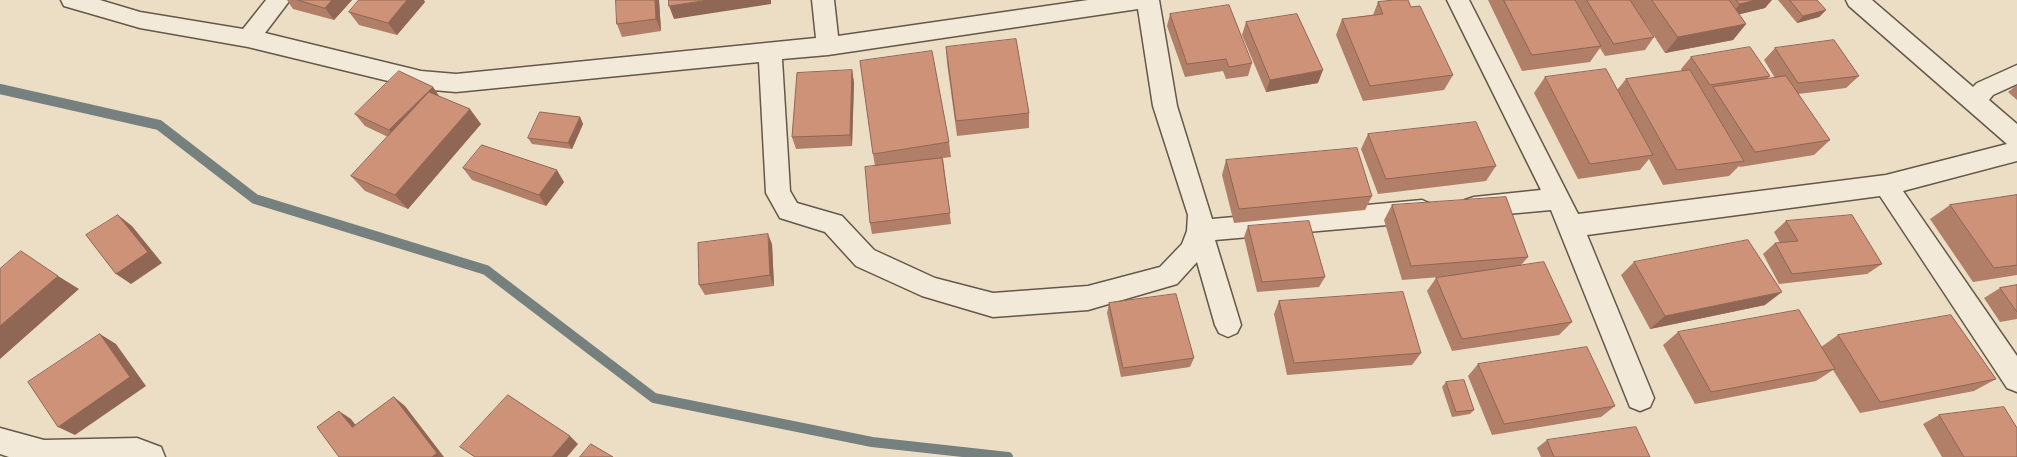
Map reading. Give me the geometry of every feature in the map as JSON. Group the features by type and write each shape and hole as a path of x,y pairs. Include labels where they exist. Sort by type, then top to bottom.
{"street":[{"path":"72,0 140,20 248,38 421,80 456,83 828,46 1147,0 1165,106 1200,215 1200,231 1228,325"},
{"path":"248,38 279,0"},
{"path":"823,0 828,46"},
{"path":"1458,0 1571,226 1640,398"},
{"path":"1857,0 2017,138"},
{"path":"770,52 778,193 789,212 833,224 866,258 932,288 993,305 1088,298 1168,276 1191,251 1200,231"},
{"path":"1974,102 1985,89 2017,74"},
{"path":"1571,226 1886,185 2017,151"},
{"path":"1886,185 2017,379"},
{"path":"1200,231 1558,199"},
{"path":"0,441 44,454 137,452 151,457"}],"building":[{"path":"298,0 332,0 325,8"},
{"path":"359,0 407,0 388,23 349,12"},
{"path":"616,0 655,0 656,19 617,24"},
{"path":"669,0 709,0 669,6"},
{"path":"1408,0 1411,7 1420,6 1453,75 1370,86 1342,19 1383,14 1378,2"},
{"path":"1504,0 1575,0 1601,46 1532,55"},
{"path":"1587,0 1630,0 1654,37 1614,44"},
{"path":"1652,0 1729,0 1746,24 1678,37"},
{"path":"1736,0 1756,0 1740,4"},
{"path":"1790,0 1817,0 1826,10 1803,16"},
{"path":"1229,5 1252,63 1229,67 1226,59 1187,64 1170,14"},
{"path":"1297,14 1323,70 1270,80 1246,22"},
{"path":"1016,39 1029,113 956,121 946,47"},
{"path":"1834,40 1859,76 1798,83 1775,48"},
{"path":"1750,47 1770,76 1710,85 1691,57"},
{"path":"932,51 949,142 873,154 860,61"},
{"path":"1606,69 1653,155 1590,164 1545,77"},
{"path":"852,70 850,135 792,137 797,73"},
{"path":"1690,70 1744,161 1677,170 1626,79"},
{"path":"399,71 433,87 389,130 355,114"},
{"path":"1786,76 1830,140 1755,152 1713,87"},
{"path":"429,92 470,109 395,195 351,176"},
{"path":"540,112 580,117 568,143 528,138"},
{"path":"1476,122 1496,166 1386,179 1368,134"},
{"path":"482,145 557,170 539,195 463,168"},
{"path":"1357,148 1372,196 1239,209 1226,160"},
{"path":"942,158 950,213 870,223 865,167"},
{"path":"2017,195 2017,265 1994,268 1950,205"},
{"path":"1506,197 1528,257 1411,266 1392,205"},
{"path":"118,215 148,252 116,274 86,235"},
{"path":"1852,215 1882,264 1792,274 1775,243 1798,241 1786,221"},
{"path":"1309,221 1325,277 1262,282 1248,226"},
{"path":"768,234 770,275 699,285 698,243"},
{"path":"1748,240 1782,292 1665,316 1634,262"},
{"path":"21,251 58,276 0,326 0,269"},
{"path":"1544,262 1572,322 1462,339 1436,278"},
{"path":"2017,285 2017,312 2000,288"},
{"path":"1403,292 1421,353 1294,363 1279,301"},
{"path":"1176,294 1194,358 1123,368 1109,303"},
{"path":"1799,310 1835,369 1711,392 1678,332"},
{"path":"1951,315 1996,379 1880,402 1838,335"},
{"path":"100,334 130,377 58,427 28,382"},
{"path":"1587,347 1615,406 1504,424 1478,364"},
{"path":"1464,380 1474,410 1456,412 1446,382"},
{"path":"508,395 570,436 552,457 475,457 460,447"},
{"path":"394,397 437,453 432,457 339,457 317,427 339,411 352,427"},
{"path":"2004,407 2017,428 2017,457 1964,457 1939,415"},
{"path":"1636,427 1650,457 1554,457 1547,440"},
{"path":"591,444 613,457 580,457"}],"waterway":[{"path":"0,89 159,125 255,199 486,270 654,398 872,442 1008,457"}]}
